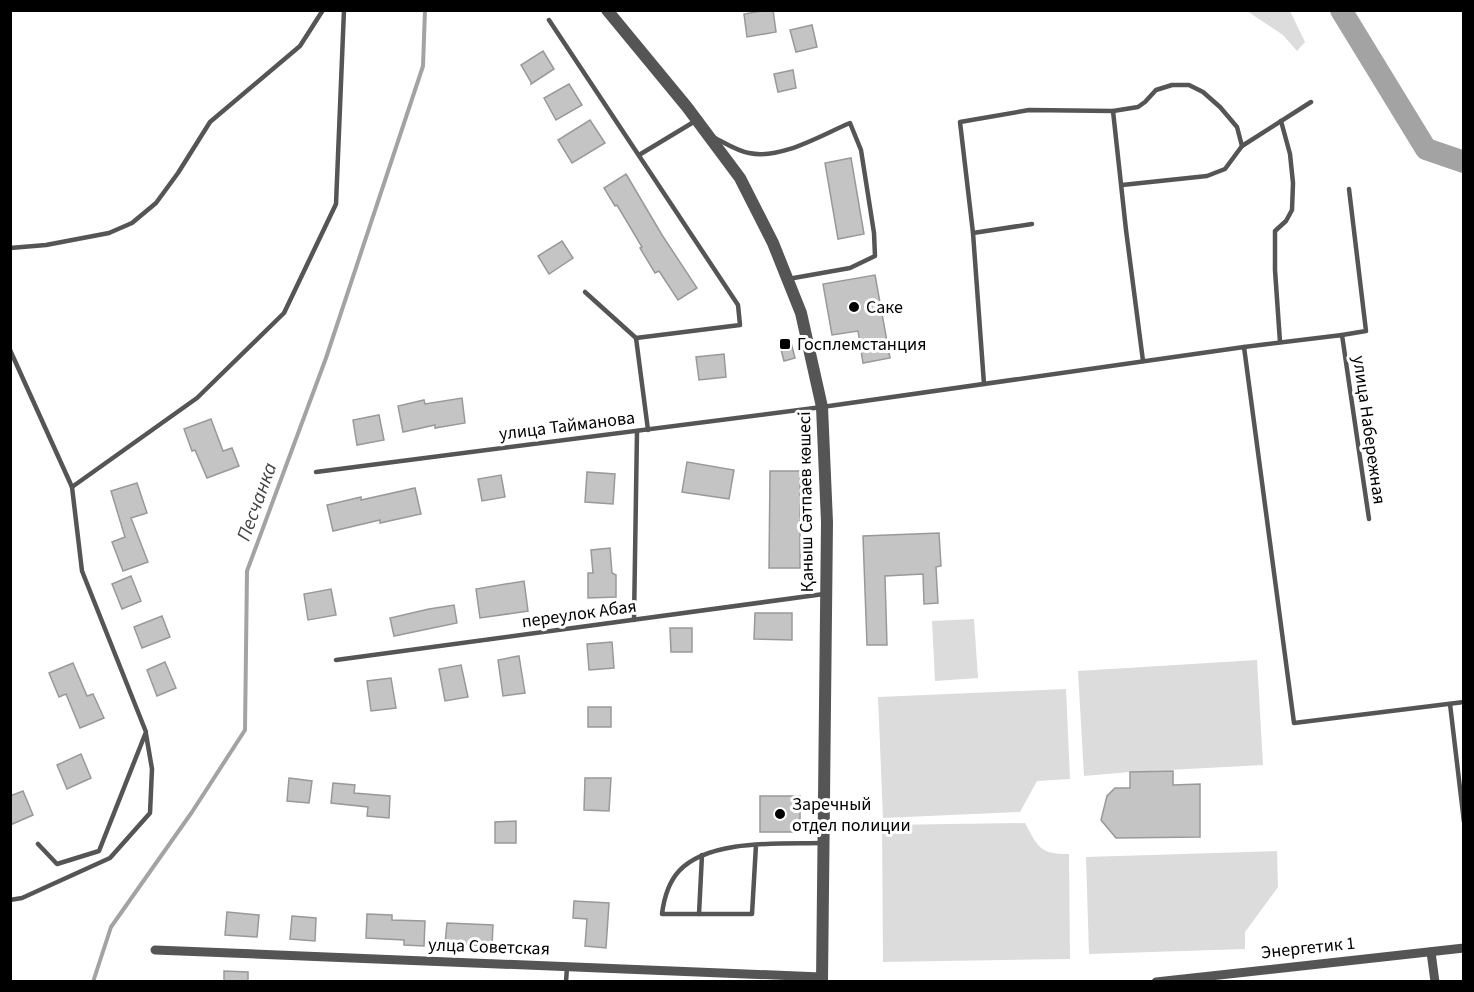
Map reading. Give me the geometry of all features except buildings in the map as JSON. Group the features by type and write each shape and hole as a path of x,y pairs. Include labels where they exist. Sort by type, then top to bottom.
{"street":[{"name":"Қаныш Сәтпаев көшесі","path":"613,12 740,178 773,243 801,313 822,408 827,522 821,979"},
{"name":"Энергетик 1","path":"1156,981 1464,948"},
{"name":"улца Советская","path":"155,950 821,979"},
{"path":"1431,952 1435,981"}],"lane":[{"path":"10,248 109,233 132,223 156,203 210,122 300,46 322,10"},
{"path":"72,487 198,398 284,313 336,204 344,10"},
{"path":"549,20 738,305 740,325 636,338"},
{"path":"984,384 973,233 960,122 1029,110 1113,111 1138,107 1156,90 1172,85 1189,85 1203,92 1220,107 1237,127 1242,146"},
{"path":"1122,185 1207,176 1225,169 1242,146 1311,102"},
{"path":"1113,111 1143,361"},
{"path":"639,155 697,120"},
{"path":"1280,342 1275,231 1286,221 1292,210 1293,183 1290,154 1281,121"},
{"path":"707,134 747,153 767,155 794,147 850,123 861,150 874,233 875,256 850,268 787,279"},
{"path":"1342,335 1366,332 1349,189"},
{"path":"973,233 1032,224"},
{"path":"585,292 636,338 648,430"},
{"name":"улица Набережная","path":"984,384 1342,335 1369,519"},
{"path":"1244,347 1294,723 1464,702"},
{"path":"10,350 72,487 82,571 146,732 152,769 150,813 110,858 22,898 10,900"},
{"name":"улица Тайманова","path":"316,472 822,408 984,384"},
{"path":"634,620 637,431"},
{"name":"переулок Абая","path":"336,660 826,594"},
{"path":"1450,704 1464,822"},
{"path":"38,844 57,864 99,851 146,732"},
{"path":"756,845 752,914 662,914 664,899 672,881 690,862 702,855 719,850 756,845 823,843"},
{"path":"699,914 702,855"},
{"path":"566,981 567,967"}],"shaded area":[{"path":"1247,11 1290,11 1305,42 1297,51 1283,35"},
{"path":"974,619 978,678 935,681 932,621"},
{"path":"1257,660 1263,765 1084,776 1078,671"},
{"path":"1066,689 1070,779 1037,781 1020,812 883,818 878,697"},
{"path":"1025,823 1033,838 1045,851 1069,854 1070,959 883,962 882,825"},
{"path":"1277,851 1278,887 1245,932 1245,949 1089,954 1086,857"}],"waterway":[{"name":"Песчанка","path":"93,982 111,927 192,812 245,730 247,571 326,358 423,66 425,10"},
{"path":"1341,10 1426,149 1464,162"}],"place":[{"name":"Саке","path":"854,307"},
{"name":"Госплемстанция","path":"785,344"},
{"name":"Заречный отдел полиции","path":"780,814"}]}
